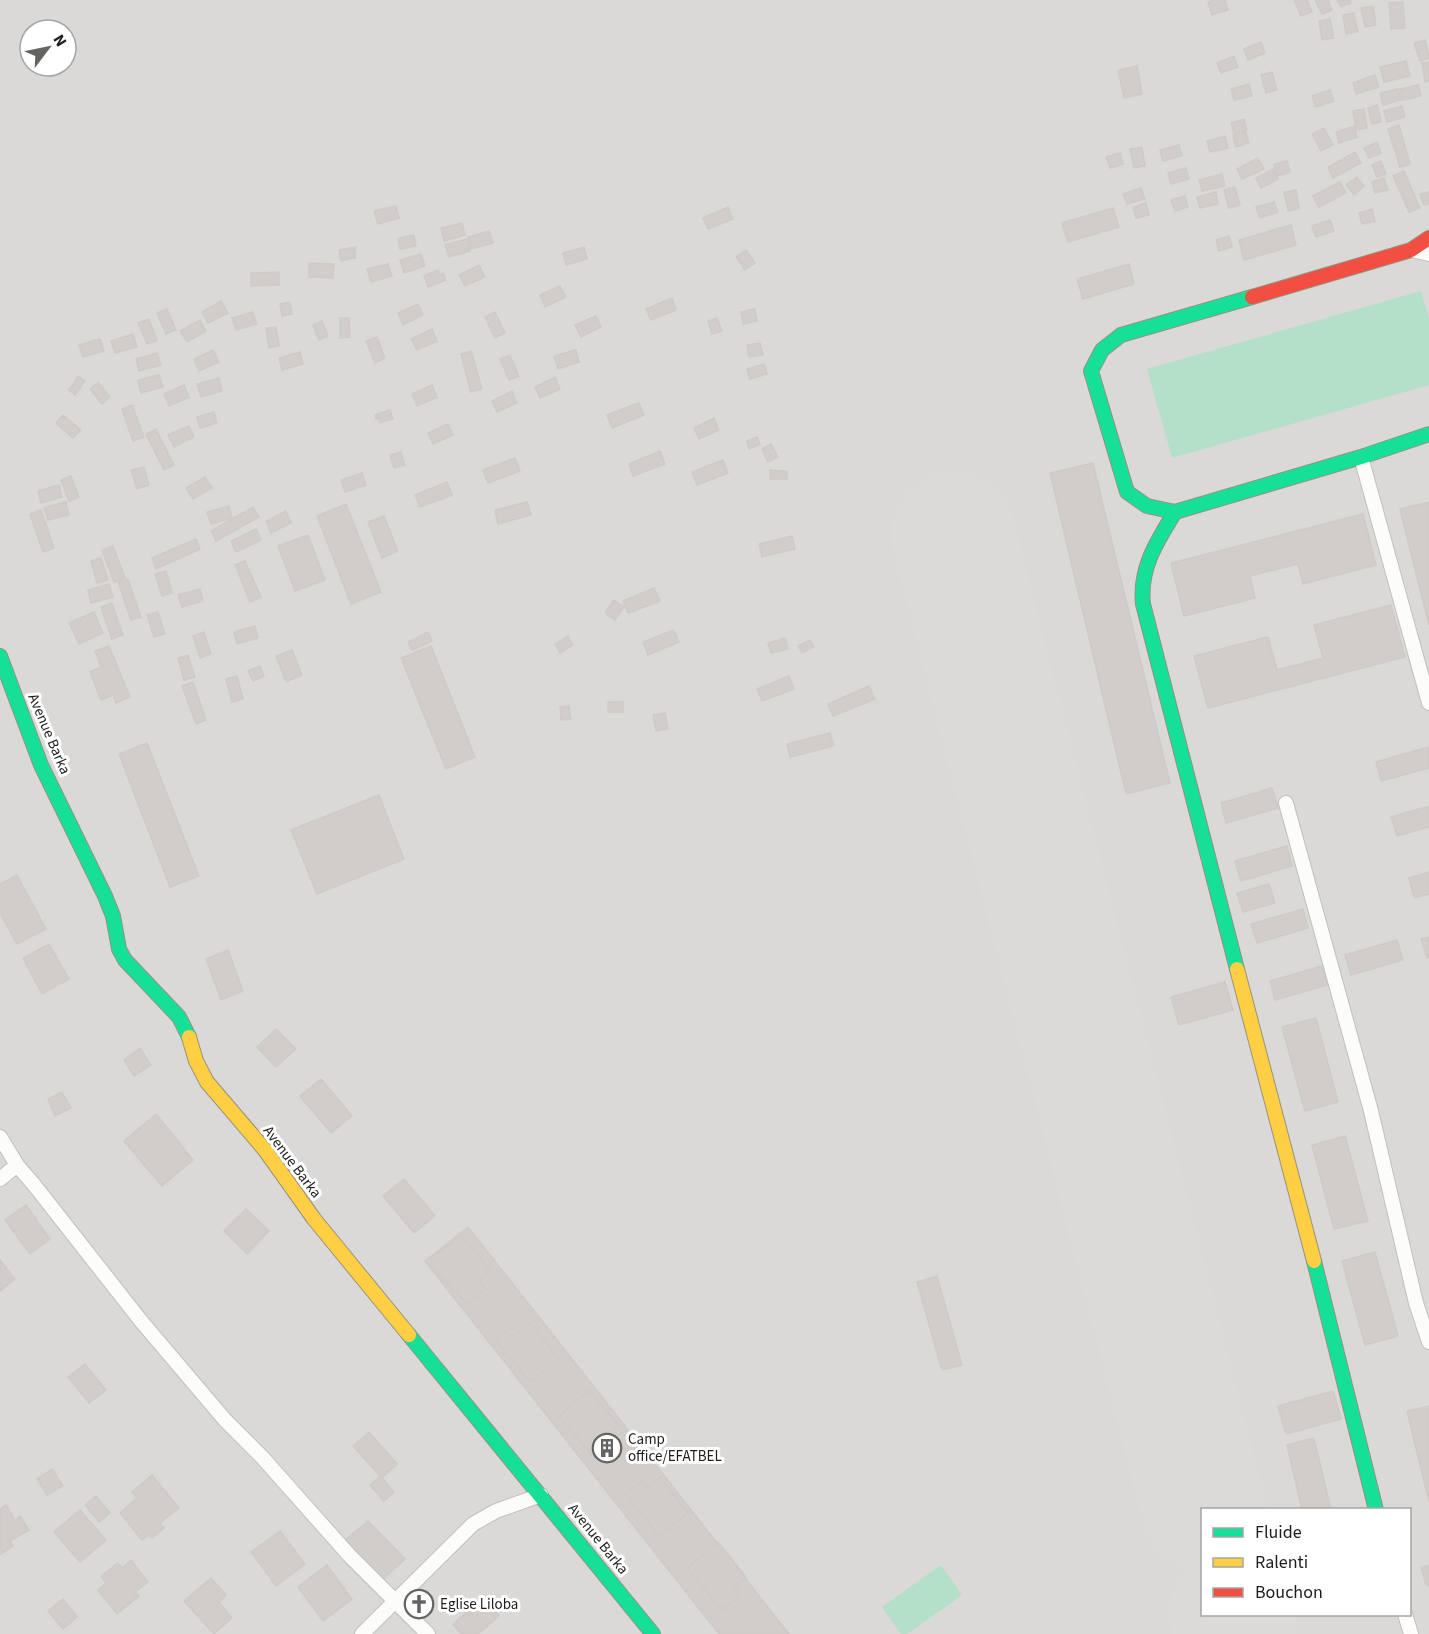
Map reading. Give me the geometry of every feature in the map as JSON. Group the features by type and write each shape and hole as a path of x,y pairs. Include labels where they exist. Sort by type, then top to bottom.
{"street":[{"path":"1429,238 1411,250 1121,335 1102,350 1091,371 1127,492 1148,506 1175,512 1361,457 1429,434"},
{"path":"1411,250 1429,254"},
{"path":"1361,457 1429,703"},
{"path":"1175,512 1146,564 1142,582 1142,599 1376,1508"},
{"name":"Avenue Barka","path":"0,656 41,765 68,815 105,896 113,916 119,949 125,960 179,1017 207,1082 265,1150 314,1219 653,1634"},
{"path":"1286,803 1371,1112 1416,1303 1429,1342"},
{"path":"0,1137 17,1166 141,1321 225,1420 262,1456 349,1555 428,1634"},
{"path":"0,1179 17,1166"},
{"path":"362,1634 473,1524 496,1511 541,1495"},
{"path":"1406,1616 1411,1634"}],"shaded area":[{"path":"0,0 1429,0 1429,1634 0,1634"}],"green space":[{"path":"1421,291 1429,319 1429,385 1172,458 1147,369"},
{"path":"941,1565 962,1595 907,1634 901,1634 882,1607"}],"building":[{"path":"1225,0 1228,10 1212,15 1208,2"},
{"path":"1294,0 1307,0 1312,12 1301,16"},
{"path":"1315,0 1328,0 1332,10 1322,14"},
{"path":"1337,0 1350,0 1351,3 1341,7"},
{"path":"1403,2 1405,28 1391,29 1389,3"},
{"path":"1373,6 1376,25 1365,27 1361,8"},
{"path":"1354,13 1358,32 1346,34 1343,15"},
{"path":"1330,19 1334,38 1322,40 1319,21"},
{"path":"1425,40 1429,58 1420,61 1414,43"},
{"path":"1261,42 1265,53 1248,60 1244,49"},
{"path":"1234,56 1238,67 1221,73 1217,63"},
{"path":"1406,61 1410,76 1384,82 1380,67"},
{"path":"1429,62 1429,81 1425,82 1422,63"},
{"path":"1137,66 1142,94 1124,98 1118,70"},
{"path":"1272,72 1277,90 1266,93 1261,75"},
{"path":"1375,75 1379,87 1356,94 1353,83"},
{"path":"1249,84 1252,96 1234,100 1231,89"},
{"path":"1418,85 1421,96 1403,100 1400,89"},
{"path":"1398,89 1401,100 1383,105 1380,93"},
{"path":"1330,90 1334,101 1316,107 1312,96"},
{"path":"1377,105 1381,122 1372,124 1368,108"},
{"path":"1402,106 1405,117 1387,122 1384,111"},
{"path":"1364,109 1367,128 1356,130 1353,111"},
{"path":"1244,119 1247,130 1234,134 1231,123"},
{"path":"1399,125 1410,164 1400,167 1388,129"},
{"path":"1354,126 1357,137 1339,143 1336,132"},
{"path":"1324,128 1333,145 1321,151 1312,134"},
{"path":"1246,132 1249,143 1236,147 1233,136"},
{"path":"1225,136 1228,148 1210,152 1207,141"},
{"path":"1377,142 1381,153 1369,158 1364,148"},
{"path":"1179,145 1182,156 1163,161 1160,150"},
{"path":"1142,147 1145,166 1134,168 1130,149"},
{"path":"1355,152 1361,163 1333,178 1328,167"},
{"path":"1120,153 1123,164 1110,168 1106,157"},
{"path":"1258,158 1264,169 1242,179 1237,169"},
{"path":"1287,161 1290,172 1277,176 1274,164"},
{"path":"1381,161 1386,174 1377,177 1372,165"},
{"path":"1186,168 1189,179 1171,184 1168,173"},
{"path":"1273,169 1278,179 1261,188 1256,178"},
{"path":"1404,171 1420,208 1409,212 1393,176"},
{"path":"1222,174 1225,186 1202,191 1199,180"},
{"path":"1357,177 1364,186 1354,195 1346,185"},
{"path":"1384,178 1388,190 1375,193 1372,182"},
{"path":"1340,182 1346,193 1319,207 1313,196"},
{"path":"1235,187 1240,205 1229,208 1224,190"},
{"path":"1141,188 1145,199 1127,204 1123,194"},
{"path":"1296,190 1299,209 1288,211 1284,192"},
{"path":"1216,192 1218,204 1200,208 1197,197"},
{"path":"1429,192 1429,204 1424,205 1420,194"},
{"path":"1185,196 1188,207 1175,211 1171,200"},
{"path":"1274,202 1278,212 1260,218 1256,207"},
{"path":"1146,203 1149,215 1136,218 1133,207"},
{"path":"396,206 399,218 378,224 374,211"},
{"path":"728,207 733,219 708,229 703,218"},
{"path":"1113,208 1119,227 1068,242 1062,223"},
{"path":"1372,209 1375,221 1362,224 1359,213"},
{"path":"1330,220 1334,231 1316,237 1312,226"},
{"path":"462,223 465,235 444,241 441,228"},
{"path":"1291,225 1296,245 1244,260 1239,240"},
{"path":"489,231 493,243 471,249 468,237"},
{"path":"414,235 416,246 400,249 398,238"},
{"path":"1229,236 1232,247 1219,251 1216,240"},
{"path":"467,239 470,251 449,257 445,245"},
{"path":"356,247 355,258 341,261 339,250"},
{"path":"584,247 587,259 566,265 563,253"},
{"path":"746,250 755,263 745,270 736,257"},
{"path":"421,254 425,266 404,273 400,260"},
{"path":"309,263 334,264 333,278 309,277"},
{"path":"388,264 392,276 371,282 367,269"},
{"path":"1129,264 1134,284 1083,299 1077,279"},
{"path":"479,265 485,277 465,286 459,275"},
{"path":"438,270 440,275 443,273 446,280 428,287 424,276"},
{"path":"279,272 279,285 251,286 251,273"},
{"path":"560,286 566,297 545,307 540,295"},
{"path":"672,298 676,310 651,320 646,309"},
{"path":"221,301 228,313 208,323 202,312"},
{"path":"290,302 292,314 282,316 280,304"},
{"path":"418,304 423,315 403,325 398,313"},
{"path":"167,309 176,330 166,334 157,313"},
{"path":"755,309 757,321 743,324 741,312"},
{"path":"253,312 257,324 236,330 232,318"},
{"path":"495,312 505,333 495,338 485,317"},
{"path":"596,316 601,327 581,337 575,325"},
{"path":"340,318 349,318 350,337 340,338"},
{"path":"717,318 722,331 712,334 708,321"},
{"path":"149,319 157,340 147,344 138,323"},
{"path":"200,320 206,331 187,342 180,331"},
{"path":"322,321 328,336 319,340 313,325"},
{"path":"276,327 279,346 269,348 266,328"},
{"path":"432,329 437,341 417,350 411,339"},
{"path":"133,334 137,347 115,353 111,341"},
{"path":"377,337 385,358 375,363 366,341"},
{"path":"100,339 104,351 83,357 79,345"},
{"path":"760,343 763,355 749,357 747,345"},
{"path":"213,350 219,362 199,371 194,359"},
{"path":"576,350 579,362 558,369 554,356"},
{"path":"471,351 482,389 471,392 461,354"},
{"path":"300,352 303,364 282,370 279,358"},
{"path":"157,353 161,365 139,371 136,359"},
{"path":"510,355 519,376 509,380 500,359"},
{"path":"764,364 767,374 750,379 747,369"},
{"path":"159,375 163,387 141,393 138,380"},
{"path":"78,376 85,381 75,395 69,390"},
{"path":"555,377 560,389 540,398 535,387"},
{"path":"219,378 222,391 201,397 197,384"},
{"path":"98,382 110,397 102,404 90,389"},
{"path":"184,385 189,397 169,406 164,394"},
{"path":"432,385 437,397 417,406 412,394"},
{"path":"512,391 517,403 497,412 492,401"},
{"path":"639,403 644,415 612,428 607,415"},
{"path":"132,405 144,437 133,441 122,409"},
{"path":"390,410 393,419 380,423 378,418 376,419 375,415"},
{"path":"214,412 217,423 200,428 197,417"},
{"path":"63,415 81,430 73,438 56,423"},
{"path":"714,418 719,430 699,439 694,428"},
{"path":"448,424 453,435 433,444 428,433"},
{"path":"189,426 194,437 174,447 168,435"},
{"path":"156,429 174,465 164,470 146,434"},
{"path":"757,437 760,444 749,449 747,441"},
{"path":"771,444 778,457 768,462 762,449"},
{"path":"660,451 665,464 633,476 629,464"},
{"path":"401,452 405,465 394,468 390,455"},
{"path":"515,458 520,471 488,483 483,470"},
{"path":"723,460 728,473 697,485 692,472"},
{"path":"1093,463 1170,783 1126,794 1050,473"},
{"path":"144,467 149,485 137,489 131,470"},
{"path":"770,470 787,471 787,479 770,479"},
{"path":"362,473 366,485 345,492 341,480"},
{"path":"71,476 79,497 69,502 61,480"},
{"path":"205,477 212,488 193,499 186,488"},
{"path":"447,482 452,495 420,507 415,495"},
{"path":"59,485 62,497 41,503 38,491"},
{"path":"66,502 69,515 48,520 44,508"},
{"path":"527,502 531,515 498,524 495,510"},
{"path":"1429,502 1429,625 1400,509"},
{"path":"346,504 381,592 351,604 317,516"},
{"path":"229,506 232,518 211,524 207,512"},
{"path":"253,507 259,517 216,541 211,531"},
{"path":"41,510 54,548 43,552 30,514"},
{"path":"286,511 291,523 271,533 266,521"},
{"path":"1363,514 1376,565 1303,584 1298,564 1250,576 1255,598 1184,616 1171,563"},
{"path":"384,516 398,551 382,558 368,522"},
{"path":"256,529 261,540 236,552 231,541"},
{"path":"308,535 325,580 295,591 278,546"},
{"path":"792,536 795,549 762,557 759,544"},
{"path":"196,539 200,549 156,569 152,558"},
{"path":"113,546 125,578 114,582 102,550"},
{"path":"101,558 108,580 97,583 91,561"},
{"path":"245,561 261,597 250,602 235,565"},
{"path":"166,571 172,593 162,596 155,574"},
{"path":"128,579 141,617 131,620 118,582"},
{"path":"109,584 113,597 91,603 88,590"},
{"path":"654,588 660,601 628,613 623,601"},
{"path":"200,589 203,601 182,607 178,595"},
{"path":"614,600 624,607 615,620 605,613"},
{"path":"112,603 123,635 112,639 101,607"},
{"path":"1391,605 1405,657 1208,708 1194,656 1268,637 1277,670 1323,658 1314,625"},
{"path":"94,612 103,633 79,644 69,623"},
{"path":"158,612 165,634 154,637 147,615"},
{"path":"255,626 258,638 237,644 234,632"},
{"path":"674,630 679,642 648,655 643,642"},
{"path":"204,632 211,654 200,658 193,636"},
{"path":"428,632 432,641 412,650 408,642"},
{"path":"568,636 573,645 560,653 555,644"},
{"path":"785,638 788,649 771,653 768,643"},
{"path":"810,640 814,647 802,653 798,646"},
{"path":"109,646 130,697 116,703 113,695 101,700 90,672 101,667 95,651"},
{"path":"431,646 475,757 446,769 401,658"},
{"path":"292,650 302,675 286,682 276,656"},
{"path":"188,655 195,677 184,680 178,658"},
{"path":"260,666 264,676 253,681 248,671"},
{"path":"237,676 243,699 232,702 226,679"},
{"path":"789,676 794,689 762,701 757,689"},
{"path":"193,682 206,720 196,724 182,686"},
{"path":"869,686 875,699 833,716 828,704"},
{"path":"608,702 623,702 623,712 608,712"},
{"path":"569,706 571,719 561,720 560,707"},
{"path":"665,713 668,729 656,731 653,715"},
{"path":"830,733 834,746 790,757 787,744"},
{"path":"147,743 199,876 170,887 119,754"},
{"path":"1428,747 1429,768 1381,781 1376,762"},
{"path":"1272,788 1278,808 1226,823 1221,803"},
{"path":"379,795 404,859 317,894 291,830"},
{"path":"1429,806 1429,827 1397,836 1391,817"},
{"path":"1287,846 1292,866 1241,881 1235,861"},
{"path":"1429,872 1429,894 1414,898 1409,878"},
{"path":"17,875 46,929 17,944 0,913 0,884"},
{"path":"1269,884 1275,903 1243,912 1237,893"},
{"path":"1303,909 1308,928 1257,943 1251,924"},
{"path":"1429,937 1429,958 1427,958 1421,939"},
{"path":"1397,940 1403,960 1351,975 1345,955"},
{"path":"49,944 69,979 42,994 23,958"},
{"path":"228,950 243,991 221,1000 206,959"},
{"path":"1322,966 1327,985 1275,1000 1270,981"},
{"path":"1225,982 1233,1010 1179,1025 1171,997"},
{"path":"1316,1018 1338,1102 1305,1111 1282,1027"},
{"path":"276,1029 296,1049 276,1067 257,1047"},
{"path":"140,1048 151,1065 134,1076 124,1060"},
{"path":"321,1079 352,1116 331,1133 300,1096"},
{"path":"62,1092 71,1108 55,1116 48,1099"},
{"path":"156,1114 193,1160 162,1186 124,1141"},
{"path":"1345,1136 1368,1221 1334,1229 1312,1145"},
{"path":"404,1179 435,1216 414,1233 383,1196"},
{"path":"26,1205 50,1239 30,1254 5,1220"},
{"path":"246,1209 269,1231 247,1254 224,1231"},
{"name":"Camp office/EFATBEL","path":"468,1227 789,1634 719,1634 425,1261"},
{"path":"462,1236 491,1271 479,1281 485,1289 467,1304 425,1261"},
{"path":"1375,1252 1398,1336 1365,1345 1342,1261"},
{"path":"0,1260 15,1279 0,1291"},
{"path":"937,1276 962,1365 942,1370 917,1282"},
{"path":"530,1323 559,1359 530,1382 496,1340 512,1327 517,1333"},
{"path":"85,1364 106,1390 89,1403 68,1377"},
{"path":"589,1390 618,1425 606,1436 612,1443 594,1458 559,1416"},
{"path":"1333,1391 1341,1419 1286,1434 1278,1406"},
{"path":"1429,1406 1429,1502 1407,1411"},
{"path":"369,1432 397,1464 382,1478 394,1492 384,1501 370,1485 380,1476 353,1446"},
{"path":"1314,1438 1331,1508 1302,1508 1287,1445"},
{"path":"52,1469 63,1486 47,1495 37,1479"},
{"path":"152,1475 179,1508 160,1523 164,1528 152,1538 149,1535 142,1540 120,1513 137,1498 132,1492"},
{"path":"660,1477 688,1513 659,1536 626,1494 642,1481 647,1487"},
{"path":"96,1496 110,1513 99,1522 85,1505"},
{"path":"6,1505 15,1520 20,1516 29,1530 10,1541 13,1546 1,1554 0,1509"},
{"path":"80,1510 106,1540 80,1562 54,1532"},
{"path":"368,1521 405,1559 381,1581 343,1542"},
{"path":"280,1531 305,1564 276,1586 251,1552"},
{"path":"718,1542 746,1577 734,1588 740,1595 722,1610 687,1568"},
{"path":"131,1560 148,1582 135,1592 139,1596 117,1614 98,1590 106,1583 101,1576 118,1563 122,1568"},
{"path":"327,1565 352,1599 323,1621 298,1587"},
{"path":"1429,1565 1429,1585 1426,1585 1421,1567"},
{"path":"211,1578 226,1595 219,1602 232,1618 214,1634 184,1601"},
{"path":"483,1598 499,1616 478,1634 461,1634 453,1624"},
{"path":"63,1599 77,1617 63,1629 48,1611"}],"runway":[{"path":"953,534 1203,1508"},
{"path":"1232,1616 1236,1634"}],"traffic: fast":[{"path":"1252,297 1121,335 1102,350 1091,371 1127,492 1147,506 1175,512 1361,457 1429,434"},
{"path":"1175,512 1156,545 1147,567 1142,591 1143,604 1237,969"},
{"path":"0,656 41,765 105,896 113,916 119,949 125,960 179,1017 189,1037"},
{"path":"1314,1261 1376,1508"},
{"path":"409,1335 653,1634"}],"traffic: slow":[{"path":"1237,969 1314,1261"},
{"path":"189,1037 196,1061 207,1082 265,1150 314,1219 409,1335"}],"traffic: jam":[{"path":"1252,297 1411,250 1429,238"}],"place":[{"name":"Camp office/EFATBEL","path":"607,1448"},
{"name":"Eglise Liloba","path":"419,1604"}]}
